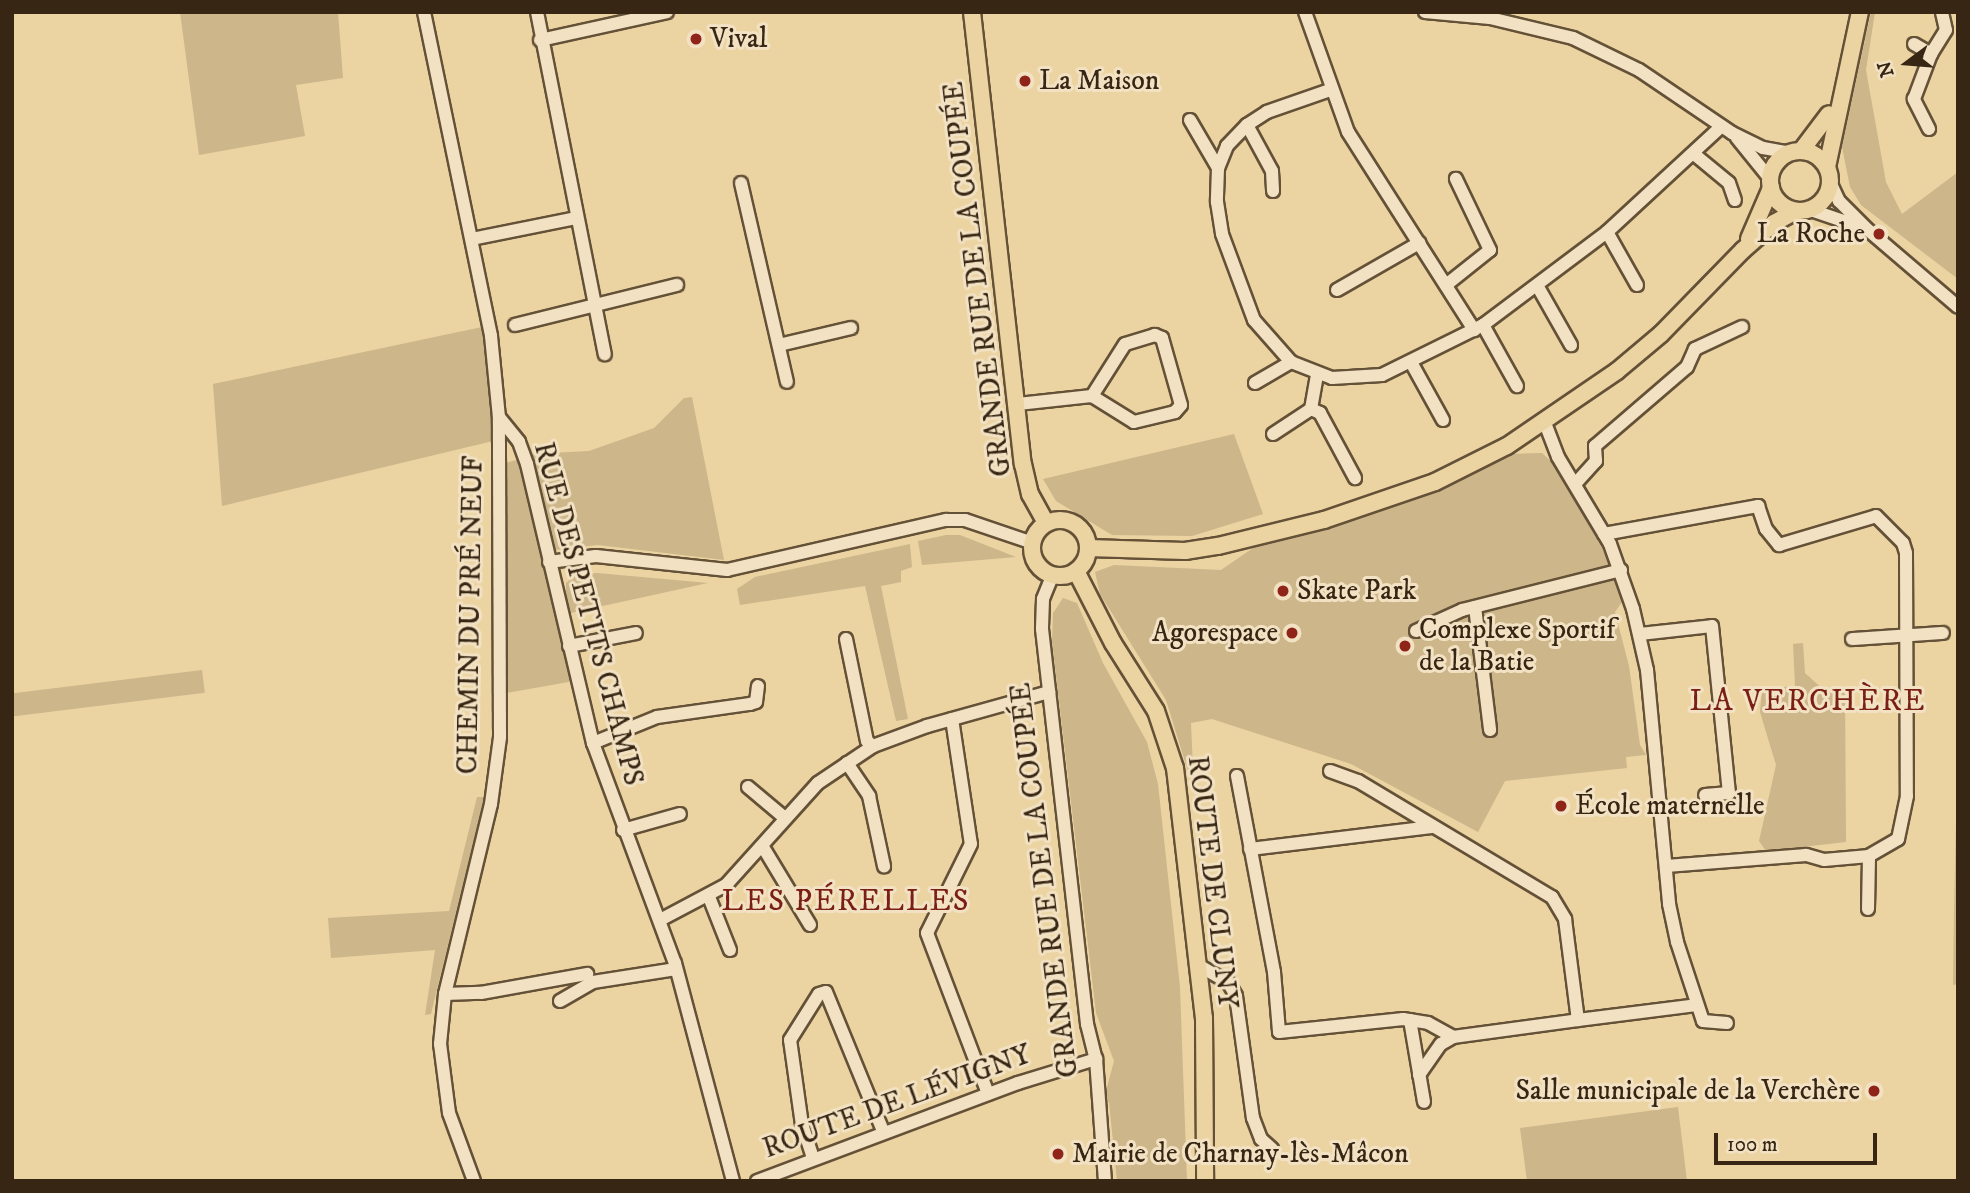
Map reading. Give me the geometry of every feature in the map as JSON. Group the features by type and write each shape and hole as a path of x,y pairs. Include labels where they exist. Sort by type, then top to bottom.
{"main road":[{"path":"1088,548 1185,551 1324,520 1435,482 1545,423 1661,334 1743,250 1774,223 1827,196 1830,184 1827,167 1840,93 1860,12"},
{"name":"GRANDE RUE DE LA COUPÉE","path":"975,17 1026,480 1046,523"},
{"path":"1743,250 1771,184 1775,166 1796,152 1823,127 1840,93"},
{"path":"1796,152 1819,157 1827,167"},
{"path":"1771,184 1783,206 1804,210"},
{"path":"1073,522 1081,529 1088,548 1076,571 1053,574 1040,566 1033,543 1046,523 1073,522"},
{"name":"ROUTE DE CLUNY","path":"1076,571 1113,643 1156,711 1175,768 1205,1041 1205,1181"}],"street":[{"name":"RUE DES PETITS CHAMPS","path":"424,12 491,336 499,417 519,442 527,464 593,743 623,830 677,969 733,1181"},
{"path":"537,12 540,40 605,354"},
{"path":"540,40 667,12"},
{"path":"1306,12 1330,90 1348,132 1446,285 1479,328 1517,386"},
{"path":"1425,12 1490,18 1573,38 1618,58 1727,130 1763,148 1796,152"},
{"path":"1928,129 1917,115 1914,99 1931,54 1952,31 1941,12"},
{"path":"1914,44 1931,54"},
{"path":"1330,90 1267,112 1247,125 1227,146 1218,168 1217,202 1235,274 1254,320 1292,362 1317,374 1357,379 1412,364 1479,328 1538,287 1607,232 1694,154 1727,130"},
{"path":"1190,120 1218,168"},
{"path":"1247,125 1272,171 1273,191"},
{"path":"1727,130 1771,184"},
{"path":"1694,154 1729,183 1735,200"},
{"path":"1446,285 1490,250 1456,179"},
{"path":"741,183 787,382"},
{"path":"1830,184 1839,201 1868,230 1958,307"},
{"path":"1804,210 1868,230"},
{"path":"472,239 576,218"},
{"path":"1607,232 1637,285"},
{"path":"1337,290 1419,243"},
{"path":"515,325 677,285"},
{"path":"1538,287 1571,345"},
{"path":"1576,482 1596,461 1595,446 1687,367 1695,349 1742,327"},
{"path":"779,345 851,328"},
{"path":"1018,404 1092,396 1134,422 1175,412 1181,405 1163,338 1155,335 1125,344 1092,396"},
{"path":"1255,383 1292,362"},
{"path":"1412,364 1443,420"},
{"path":"1273,434 1311,409 1317,374"},
{"path":"1311,409 1320,413 1355,478"},
{"name":"CHEMIN DU PRÉ NEUF","path":"474,1181 453,1129 441,1073 445,994 488,818 500,737 499,417"},
{"path":"1545,423 1559,457 1576,482 1621,570 1640,634 1665,866 1677,942 1703,1021 1727,1023"},
{"path":"1604,534 1758,506 1766,529 1779,545 1876,516 1903,543 1906,553 1908,636 1905,821 1898,839 1869,856 1824,860 1806,855 1665,866"},
{"path":"549,562 596,556 727,570 946,520 965,520 1033,543"},
{"path":"1416,631 1475,607 1621,570"},
{"name":"GRANDE RUE DE LA COUPÉE","path":"1053,574 1042,607 1049,692 1087,1024 1096,1059 1105,1181"},
{"path":"1475,607 1490,730"},
{"path":"1640,634 1713,626 1729,793 1705,795"},
{"path":"569,646 636,633"},
{"path":"1852,639 1943,633"},
{"path":"846,639 867,741 873,746"},
{"path":"593,743 657,717 756,702 758,686"},
{"path":"660,920 709,897 763,848 785,818 818,783 873,746 952,719 1049,692"},
{"path":"952,719 971,844 927,933 988,1094"},
{"path":"847,763 866,787 884,866"},
{"path":"1330,771 1358,781 1552,897 1560,906 1578,1020"},
{"path":"1237,776 1274,972 1279,1032 1410,1020 1453,1037"},
{"path":"748,787 785,818"},
{"path":"623,830 680,814"},
{"path":"1250,849 1433,827"},
{"path":"763,848 810,925"},
{"path":"1868,909 1869,856"},
{"path":"709,897 730,950"},
{"path":"1198,965 1228,982 1236,996 1253,1118 1261,1139 1272,1149"},
{"path":"560,1001 593,982 677,969"},
{"path":"445,994 481,993 587,974"},
{"path":"813,1158 802,1125 790,1041 819,994 826,992 883,1131"},
{"path":"1419,1075 1441,1044 1453,1037 1696,1005"},
{"path":"1410,1020 1424,1102"},
{"name":"ROUTE DE LÉVIGNY","path":"757,1181 883,1131 1096,1059"}],"shaded area":[{"path":"180,12 338,12 343,78 296,85 305,136 199,155"},
{"path":"1871,12 1875,12 1866,70 1886,182 1902,214 1958,172 1958,279 1861,205 1850,187 1842,147"},
{"path":"482,327 493,441 222,506 213,384"},
{"path":"692,397 724,560 598,545 554,550 532,454 589,451 654,428 684,398"},
{"path":"1234,434 1263,514 1192,536 1112,535 1056,501 1043,479"},
{"name":"Complexe Sportif de la Batie","path":"1542,453 1557,467 1605,554 1622,602 1615,612 1629,666 1640,745 1646,755 1626,757 1627,768 1505,781 1478,832 1351,764 1212,719 1191,723 1194,791 1166,700 1100,594 1095,572 1114,565 1221,570 1253,548 1379,512 1509,454"},
{"path":"520,459 574,681 506,693 502,464"},
{"path":"960,535 1016,557 922,565 918,541"},
{"path":"910,544 912,567 901,571 901,582 881,586 908,719 896,721 865,586 740,605 737,589 755,577"},
{"path":"597,573 708,583 566,614 566,583 576,575"},
{"path":"1063,598 1077,603 1103,663 1147,742 1158,784 1180,987 1187,1181 1117,1181 1109,1102 1103,1102 1114,1061 1096,1013 1052,642 1053,613"},
{"path":"1803,643 1805,673 1825,691 1845,689 1846,842 1766,851 1759,841 1776,765 1760,712 1762,689 1795,686 1793,644"},
{"path":"202,670 205,693 12,716 12,693"},
{"path":"1958,730 1958,984 1953,985 1954,911"},
{"path":"477,797 484,797 431,1014 425,1015 435,950 331,958 328,918 449,911"},
{"path":"1678,1107 1687,1181 1527,1181 1520,1128"}],"place":[{"name":"Vival","path":"696,39"},
{"name":"La Maison","path":"1025,81"},
{"name":"La Roche","path":"1879,234"},
{"name":"Skate Park","path":"1283,591"},
{"name":"Agorespace","path":"1292,633"},
{"name":"Complexe Sportif de la Batie","path":"1405,646"},
{"name":"École maternelle","path":"1561,806"},
{"name":"Salle municipale de la Verchère","path":"1874,1091"},
{"name":"Mairie de Charnay-lès-Mâcon","path":"1058,1154"}],"district":[{"name":"LA VERCHÈRE","path":"1808,702"},
{"name":"LES PÉRELLES","path":"846,902"}]}
